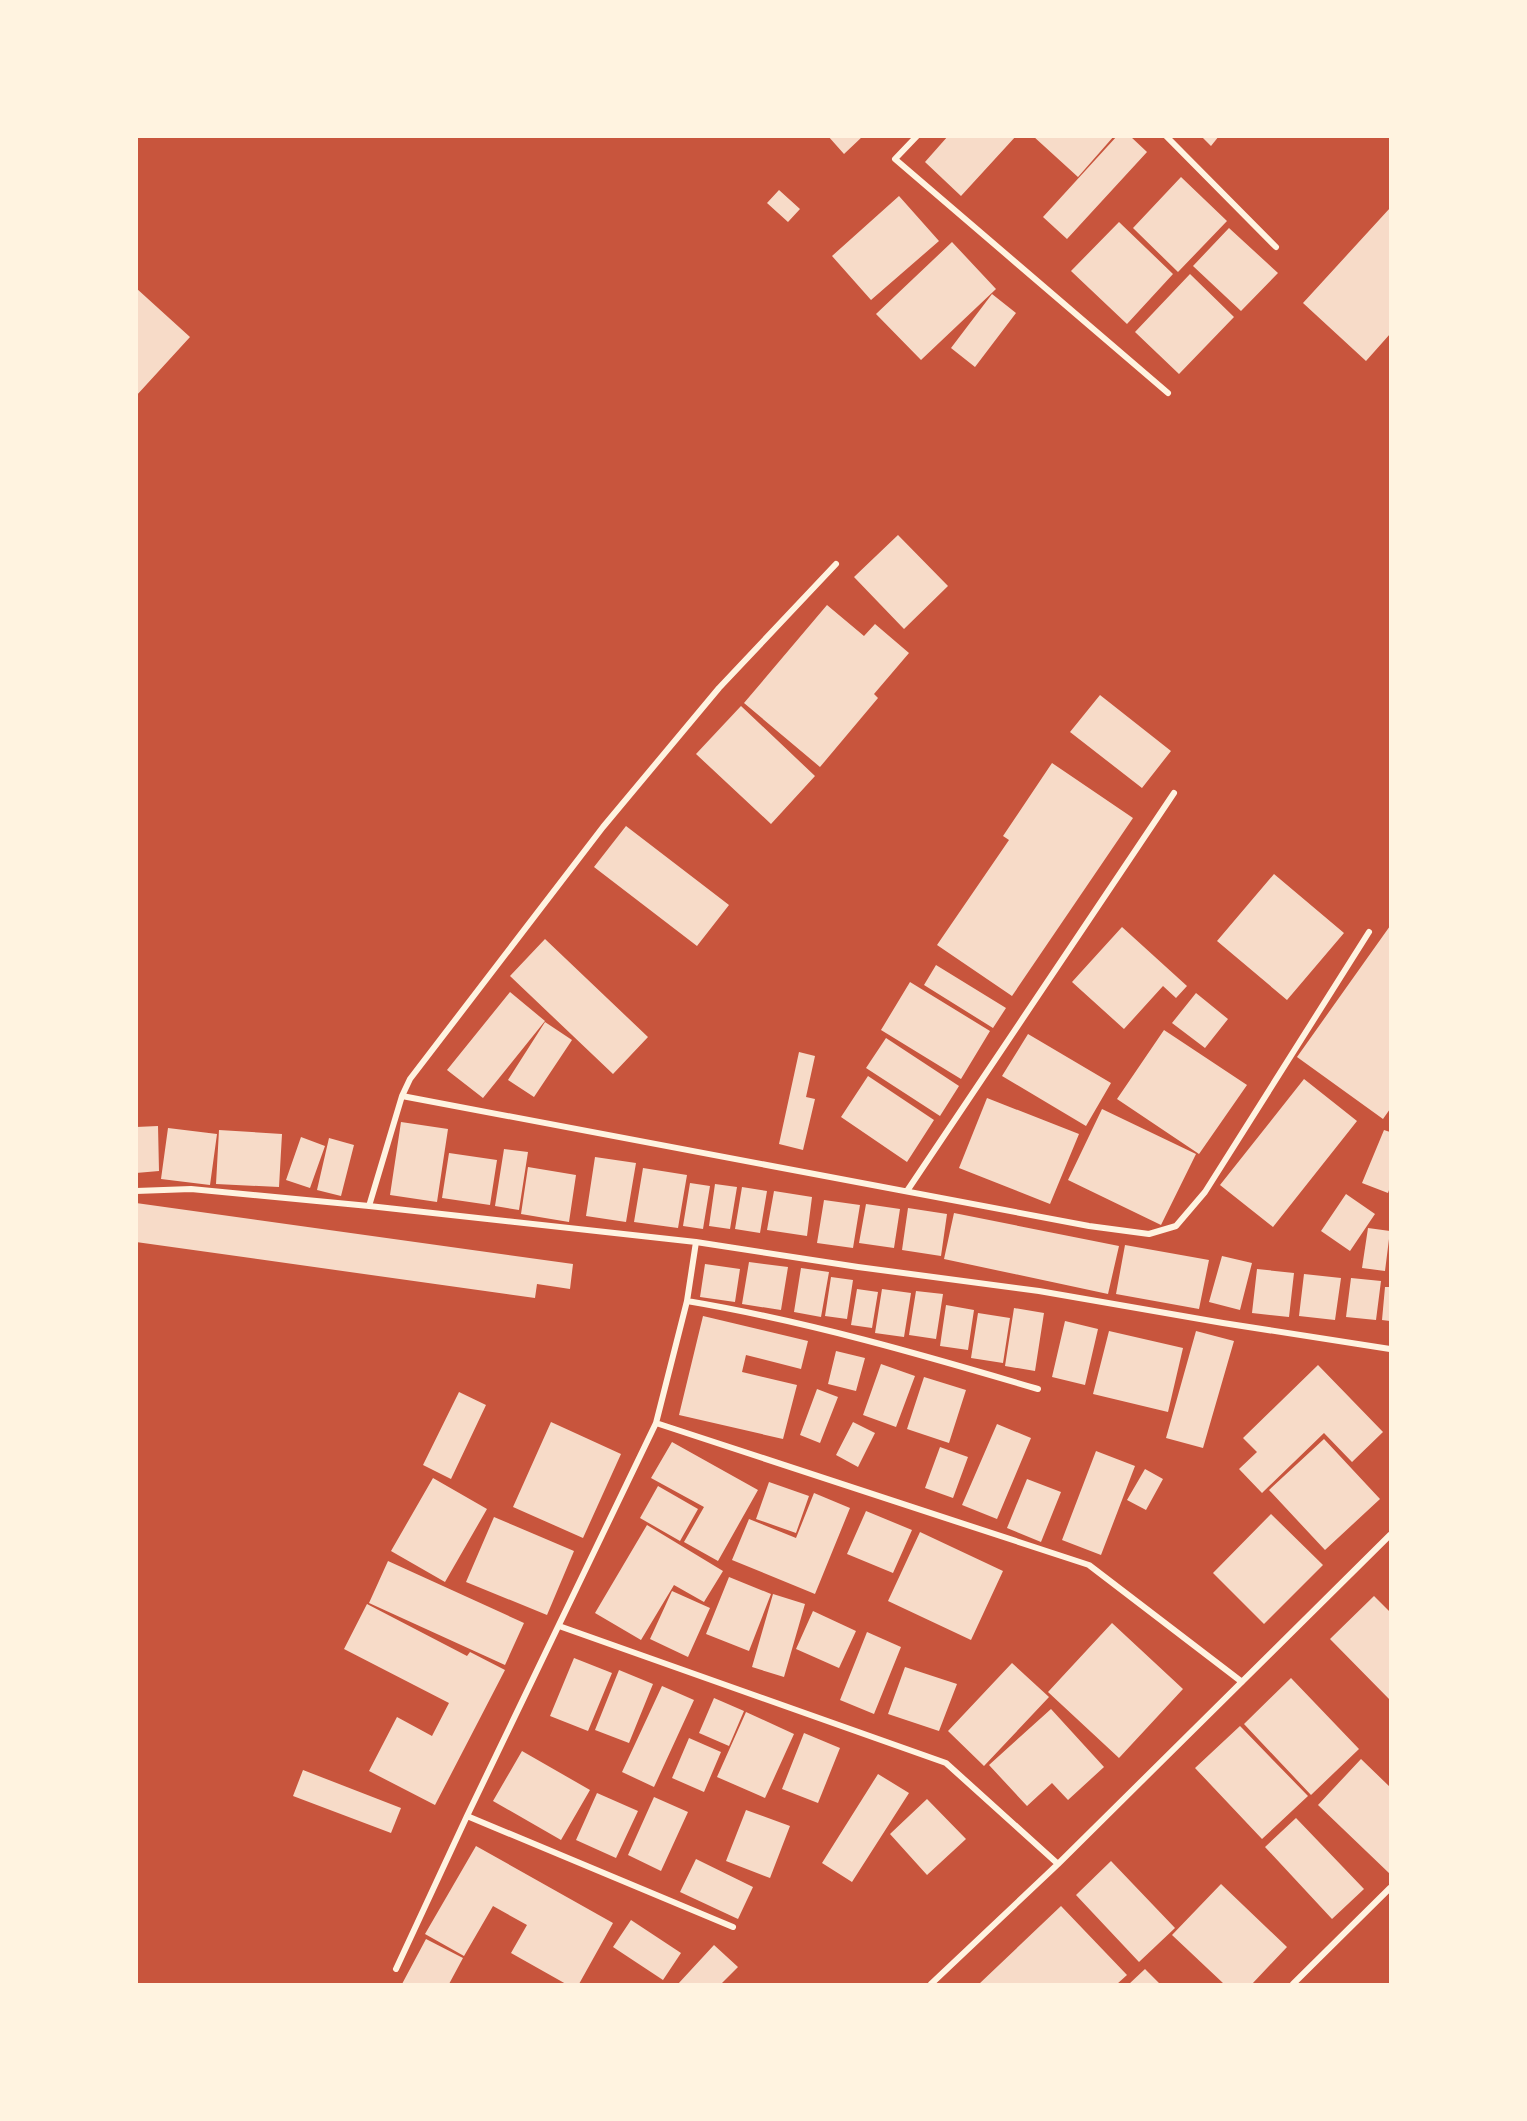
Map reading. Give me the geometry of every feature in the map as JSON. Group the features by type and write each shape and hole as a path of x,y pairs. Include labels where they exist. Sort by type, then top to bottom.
{"street":[{"path":"917,136 895,159 1168,393"},
{"path":"1166,136 1276,247"},
{"path":"369,1206 402,1096 410,1079 603,826 719,688 836,564"},
{"path":"907,1191 1174,793"},
{"path":"402,1096 1099,1227 1149,1234 1176,1226 1205,1192 1369,932"},
{"path":"136,1191 191,1189 696,1242 858,1267 1039,1291 1390,1349"},
{"path":"396,1969 466,1816 656,1424 687,1301 696,1242"},
{"path":"687,1301 742,1310 786,1321 941,1360 1038,1389"},
{"path":"656,1424 1089,1564 1242,1682"},
{"path":"931,1984 1058,1864 1390,1535"},
{"path":"559,1626 946,1763 1058,1864"},
{"path":"466,1816 734,1927"},
{"path":"1293,1984 1390,1888"}],"building":[{"path":"828,136 863,136 844,154"},
{"path":"948,136 1016,136 961,196 925,162"},
{"path":"1033,136 1114,136 1078,177"},
{"path":"1117,136 1130,136 1147,152 1067,239 1043,217"},
{"path":"1201,136 1219,136 1211,146"},
{"path":"1181,177 1227,221 1178,272 1133,228"},
{"path":"779,190 800,209 788,222 767,203"},
{"path":"899,196 939,241 871,300 832,256"},
{"path":"1390,208 1390,334 1366,361 1303,303"},
{"path":"1119,222 1173,274 1127,324 1071,271"},
{"path":"1229,228 1278,273 1241,311 1193,266"},
{"path":"952,242 996,289 921,360 876,314"},
{"path":"1190,274 1234,317 1179,374 1135,332"},
{"path":"136,288 190,337 136,396"},
{"path":"992,294 1016,313 975,367 951,348"},
{"path":"898,535 948,586 904,629 854,577"},
{"path":"827,605 864,636 875,624 909,653 874,694 878,698 820,767 744,703"},
{"path":"1100,695 1171,751 1142,788 1070,732"},
{"path":"741,706 815,776 771,824 696,754"},
{"path":"1052,763 1133,818 1012,996 937,945 1009,840 1003,836"},
{"path":"626,826 729,905 697,946 594,867"},
{"path":"1274,874 1344,933 1287,1000 1217,941"},
{"path":"1390,926 1390,1109 1383,1119 1297,1057"},
{"path":"1122,927 1187,986 1176,998 1163,986 1124,1029 1072,982"},
{"path":"545,939 648,1037 613,1074 510,976"},
{"path":"936,965 1006,1008 993,1028 924,985"},
{"path":"910,982 990,1031 961,1079 881,1030"},
{"path":"510,992 545,1021 483,1098 447,1070"},
{"path":"1196,993 1228,1019 1205,1048 1172,1023"},
{"path":"545,1022 572,1040 534,1097 508,1080"},
{"path":"1164,1030 1247,1085 1199,1154 1117,1099"},
{"path":"1028,1034 1111,1083 1086,1126 1002,1076"},
{"path":"886,1038 959,1086 940,1116 866,1068"},
{"path":"799,1052 815,1056 806,1097 815,1099 803,1150 779,1144"},
{"path":"868,1076 934,1120 907,1162 841,1117"},
{"path":"1304,1079 1357,1121 1273,1227 1220,1185"},
{"path":"987,1098 1079,1134 1050,1204 959,1168"},
{"path":"1102,1109 1196,1154 1161,1225 1068,1180"},
{"path":"401,1122 448,1129 437,1202 390,1195"},
{"path":"158,1126 159,1171 136,1173 136,1127"},
{"path":"168,1128 217,1134 210,1185 161,1179"},
{"path":"219,1130 282,1134 279,1187 216,1184"},
{"path":"1384,1130 1390,1132 1390,1187 1388,1193 1362,1183"},
{"path":"301,1137 325,1146 310,1188 286,1180"},
{"path":"329,1138 354,1145 341,1196 317,1190"},
{"path":"504,1149 528,1152 519,1210 495,1206"},
{"path":"449,1153 497,1160 490,1205 442,1198"},
{"path":"595,1157 636,1163 626,1222 586,1216"},
{"path":"528,1167 576,1175 569,1222 521,1214"},
{"path":"643,1168 687,1175 678,1228 634,1222"},
{"path":"690,1183 710,1186 703,1229 683,1226"},
{"path":"715,1184 737,1187 730,1229 709,1226"},
{"path":"742,1187 767,1191 760,1233 735,1229"},
{"path":"774,1191 812,1197 807,1236 767,1230"},
{"path":"1346,1194 1375,1214 1350,1251 1321,1231"},
{"path":"824,1200 860,1205 853,1248 817,1243"},
{"path":"136,1203 573,1264 570,1289 537,1284 535,1298 136,1242"},
{"path":"866,1204 900,1209 894,1248 859,1243"},
{"path":"908,1208 947,1214 941,1256 902,1250"},
{"path":"954,1213 1119,1246 1108,1294 944,1259"},
{"path":"1368,1228 1390,1231 1385,1271 1362,1268"},
{"path":"1125,1245 1209,1260 1199,1309 1116,1294"},
{"path":"1222,1256 1252,1263 1240,1310 1209,1302"},
{"path":"749,1262 788,1267 781,1310 742,1304"},
{"path":"705,1264 740,1269 735,1302 700,1297"},
{"path":"801,1268 829,1272 821,1317 794,1312"},
{"path":"1257,1269 1294,1273 1289,1317 1252,1313"},
{"path":"1304,1274 1341,1278 1335,1320 1299,1316"},
{"path":"831,1277 853,1280 847,1319 825,1316"},
{"path":"1351,1278 1381,1281 1376,1320 1346,1317"},
{"path":"1385,1287 1390,1287 1390,1321 1382,1320"},
{"path":"857,1289 878,1292 872,1328 851,1325"},
{"path":"882,1289 911,1293 904,1337 875,1333"},
{"path":"916,1291 943,1294 936,1339 909,1335"},
{"path":"946,1305 974,1310 968,1350 940,1346"},
{"path":"1014,1308 1044,1313 1035,1371 1005,1366"},
{"path":"978,1313 1010,1318 1003,1363 971,1358"},
{"path":"703,1316 808,1341 801,1369 746,1355 742,1372 797,1385 783,1439 679,1415"},
{"path":"1065,1321 1098,1329 1085,1385 1052,1377"},
{"path":"1109,1331 1183,1348 1168,1412 1093,1394"},
{"path":"1196,1331 1234,1341 1203,1448 1166,1438"},
{"path":"836,1351 865,1358 856,1391 828,1384"},
{"path":"881,1364 915,1376 896,1427 863,1415"},
{"path":"1318,1365 1383,1432 1352,1462 1324,1433 1262,1493 1239,1469 1257,1452 1243,1438"},
{"path":"924,1377 966,1390 949,1443 907,1429"},
{"path":"817,1389 838,1397 820,1443 800,1435"},
{"path":"459,1392 486,1405 451,1479 423,1465"},
{"path":"551,1422 621,1454 583,1538 513,1507"},
{"path":"853,1422 875,1433 858,1467 836,1455"},
{"path":"997,1424 1031,1438 997,1519 962,1505"},
{"path":"1324,1439 1380,1499 1325,1550 1269,1490"},
{"path":"672,1442 758,1490 718,1561 684,1542 704,1507 651,1478"},
{"path":"940,1447 968,1457 953,1498 925,1488"},
{"path":"1096,1451 1135,1466 1101,1555 1062,1540"},
{"path":"1145,1469 1163,1479 1146,1510 1127,1500"},
{"path":"433,1478 487,1509 445,1582 391,1551"},
{"path":"1027,1479 1061,1492 1041,1542 1007,1528"},
{"path":"769,1482 809,1496 796,1533 756,1519"},
{"path":"658,1486 698,1509 680,1541 640,1518"},
{"path":"814,1493 850,1508 815,1594 732,1560 749,1519 796,1538"},
{"path":"866,1511 912,1530 893,1573 847,1554"},
{"path":"1271,1514 1323,1565 1264,1624 1213,1573"},
{"path":"494,1517 574,1551 547,1615 466,1582"},
{"path":"647,1525 723,1571 704,1602 674,1585 641,1640 595,1613"},
{"path":"920,1532 1003,1571 971,1640 888,1601"},
{"path":"388,1561 524,1623 505,1665 369,1603"},
{"path":"729,1577 771,1594 749,1651 706,1634"},
{"path":"672,1591 710,1608 688,1657 650,1639"},
{"path":"773,1594 805,1604 784,1677 752,1667"},
{"path":"1374,1596 1390,1612 1390,1700 1330,1639"},
{"path":"367,1604 467,1656 470,1652 505,1670 435,1805 369,1771 397,1717 432,1736 449,1703 344,1649"},
{"path":"813,1611 856,1631 839,1668 796,1649"},
{"path":"1112,1623 1183,1689 1119,1758 1048,1692"},
{"path":"867,1632 901,1647 874,1714 840,1700"},
{"path":"574,1658 612,1673 588,1731 550,1716"},
{"path":"1012,1663 1049,1697 984,1766 948,1731"},
{"path":"905,1667 957,1684 939,1731 888,1714"},
{"path":"619,1670 653,1684 629,1743 595,1730"},
{"path":"1291,1678 1359,1749 1311,1795 1244,1724"},
{"path":"662,1686 694,1700 654,1787 622,1772"},
{"path":"714,1698 744,1711 729,1746 699,1733"},
{"path":"1051,1709 1104,1767 1068,1800 1052,1783 1027,1806 989,1765"},
{"path":"746,1712 794,1734 765,1798 717,1777"},
{"path":"1240,1726 1308,1796 1262,1839 1195,1768"},
{"path":"804,1733 840,1748 818,1803 782,1789"},
{"path":"689,1738 721,1752 704,1792 672,1778"},
{"path":"522,1751 590,1790 561,1840 493,1801"},
{"path":"1361,1759 1390,1787 1390,1874 1318,1805"},
{"path":"303,1770 401,1808 391,1833 293,1796"},
{"path":"878,1774 909,1793 852,1882 822,1863"},
{"path":"597,1793 638,1811 616,1858 576,1840"},
{"path":"654,1797 688,1812 661,1871 628,1855"},
{"path":"927,1799 966,1839 927,1875 890,1834"},
{"path":"746,1810 790,1826 770,1878 726,1861"},
{"path":"1296,1818 1364,1889 1332,1919 1265,1847"},
{"path":"476,1846 613,1923 579,1984 566,1984 511,1953 527,1925 493,1906 464,1956 425,1934"},
{"path":"696,1859 753,1887 738,1919 680,1892"},
{"path":"1111,1861 1175,1928 1139,1962 1076,1895"},
{"path":"1221,1884 1287,1947 1252,1984 1224,1984 1172,1935"},
{"path":"1061,1906 1127,1975 1117,1984 979,1984"},
{"path":"631,1920 681,1953 663,1980 613,1947"},
{"path":"426,1939 463,1958 449,1984 402,1984"},
{"path":"714,1945 738,1967 721,1984 678,1984"},
{"path":"1145,1969 1160,1984 1129,1984"}]}
